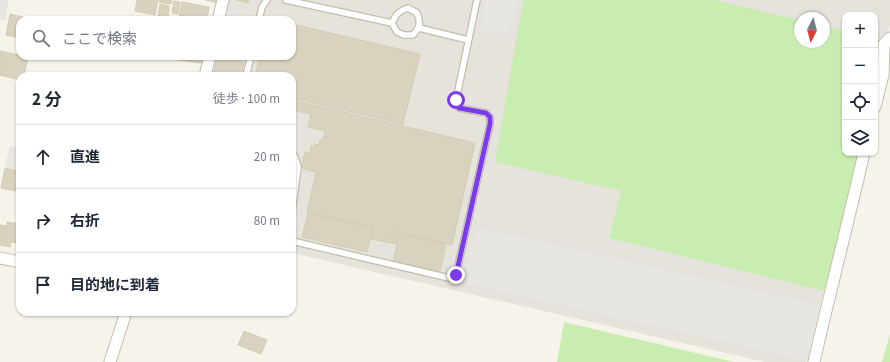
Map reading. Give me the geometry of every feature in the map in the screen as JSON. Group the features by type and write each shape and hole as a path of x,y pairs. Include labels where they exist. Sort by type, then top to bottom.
{"street":[{"path":"219,16 223,0"},
{"path":"878,95 883,75 884,44 890,38"},
{"path":"206,72 209,60"},
{"path":"814,362 829,294 842,250 863,156"},
{"path":"0,258 16,261"},
{"path":"110,362 125,316"}],"lane":[{"path":"260,16 262,8 267,0"},
{"path":"286,0 392,23 397,32 404,35 413,35 419,28 420,20 417,13 408,8 399,11 392,23"},
{"path":"296,242 449,278 456,275 490,124 490,117 486,113 459,108 456,100 477,0"},
{"path":"419,28 468,40"},
{"path":"247,72 250,60"},
{"path":"296,157 298,168 296,182"}],"shaded area":[{"path":"0,0 9,0 5,21 0,20"},
{"path":"227,0 890,0 890,25 878,71 878,12 842,12 842,156 857,156 806,362 765,362 296,254 296,72 209,72 212,60 296,60 296,16 223,16"},
{"path":"485,0 518,0 509,36 479,29"},
{"path":"10,146 16,147 16,169 5,166"},
{"path":"476,227 820,305 808,361 463,283"}],"green space":[{"path":"523,0 714,0 794,19 794,48 830,48 830,27 842,30 842,156 859,156 831,285 824,291 609,238 621,191 495,162"},
{"path":"878,39 879,39 878,75"},
{"path":"564,322 734,362 557,362"},
{"path":"890,334 890,362 882,362"}],"building":[{"path":"137,0 158,0 155,15 135,11"},
{"path":"160,0 172,0 171,4 159,2"},
{"path":"206,0 219,0 218,3"},
{"path":"237,0 249,0 248,3"},
{"path":"174,1 180,2 178,14 172,13"},
{"path":"182,2 209,7 208,16 179,16"},
{"path":"160,4 169,6 168,16 158,16"},
{"path":"10,14 19,16 16,16 16,37 6,35"},
{"path":"296,25 420,54 403,124 296,99 296,72 256,72 259,60 296,60"},
{"path":"0,51 16,54 16,60 27,60 25,72 16,72 16,79 0,75"},
{"path":"179,60 201,60 201,63"},
{"path":"217,60 237,60 244,63 242,72 214,72"},
{"path":"296,101 475,143 452,245 307,212 316,172 301,168 305,152 310,153 311,146 314,147 315,144 319,145 320,140 323,140 325,131 308,127 311,114 296,111"},
{"path":"5,168 16,170 16,191 1,188"},
{"path":"308,213 373,228 367,252 302,237"},
{"path":"7,222 16,223 16,243 11,242 10,247 0,245 0,225 7,226"},
{"path":"373,229 446,244 440,272 393,262 397,244 371,239"},
{"path":"244,331 267,340 261,354 238,345"}],"route":[{"path":"456,100 459,108 486,113 490,117 490,124 456,275"}]}
